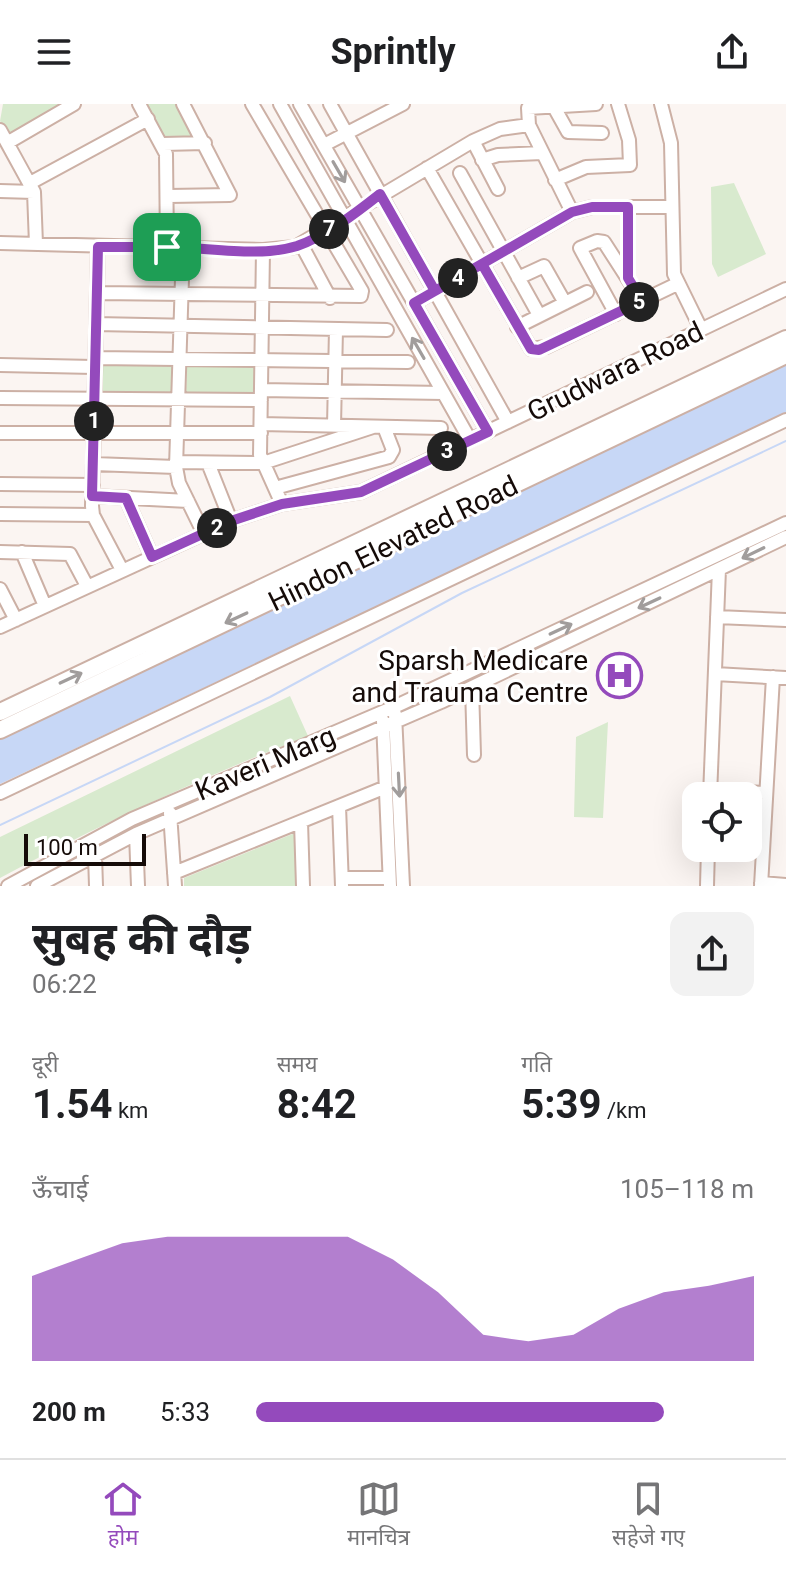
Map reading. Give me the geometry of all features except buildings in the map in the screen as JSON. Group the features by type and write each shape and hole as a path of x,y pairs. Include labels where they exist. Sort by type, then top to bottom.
{"highway":[{"name":"Hindon Elevated Road","path":"0,712 786,339"},
{"name":"Hindon Elevated Road","path":"0,730 786,355"}],"street":[{"path":"7,143 74,104"},
{"path":"139,104 163,144 169,196 167,247"},
{"path":"97,293 358,299 363,294 252,104"},
{"path":"280,104 470,440"},
{"path":"300,104 488,432"},
{"path":"330,104 508,422"},
{"path":"572,212 529,125 528,106 596,104"},
{"path":"555,180 586,167 630,165 629,140 618,104"},
{"path":"661,104 671,143 672,264 677,284 701,329"},
{"path":"169,196 230,195 188,106"},
{"path":"324,145 395,106"},
{"path":"554,107 568,132 602,133"},
{"path":"0,191 32,188 148,119"},
{"path":"0,243 263,250 301,244 473,141 500,129 529,125"},
{"path":"0,130 32,188 36,244"},
{"path":"473,141 498,189"},
{"path":"163,144 205,143"},
{"path":"482,160 498,155 542,153"},
{"path":"427,168 531,349 539,350 677,284"},
{"path":"460,173 539,315"},
{"path":"414,303 572,212 592,207 670,207"},
{"path":"628,207 628,278"},
{"path":"616,314 580,248 601,241 642,301"},
{"path":"301,244 330,298"},
{"path":"98,247 93,515 122,570"},
{"path":"183,247 176,464 188,501 204,534"},
{"path":"263,250 263,463 282,504"},
{"path":"518,278 544,266 565,303"},
{"name":"Grudwara Road","path":"0,627 231,521 282,504 361,492 786,289"},
{"path":"517,327 587,292"},
{"path":"96,324 387,330"},
{"path":"334,426 336,329"},
{"path":"0,365 179,360 408,362"},
{"path":"0,398 176,399 335,392 443,393"},
{"path":"0,793 786,420"},
{"path":"0,433 175,433 334,426 441,428"},
{"path":"94,464 263,463 378,427"},
{"path":"275,488 389,457 393,450 378,427"},
{"path":"208,463 231,521"},
{"path":"0,484 93,490 126,498 188,501"},
{"path":"126,498 152,557"},
{"path":"0,514 93,515"},
{"name":"Kaveri Marg","path":"8,886 132,819 388,710 786,523"},
{"path":"782,539 786,554"},
{"name":"Kaveri Marg","path":"37,886 51,882 95,855 170,818 472,687 782,539"},
{"path":"0,552 70,554 87,586"},
{"path":"22,552 45,606"},
{"path":"710,782 719,569"},
{"path":"0,589 16,620"},
{"path":"717,617 786,620"},
{"path":"715,674 779,677 766,793 761,885 786,885"},
{"path":"472,687 474,755"},
{"path":"388,710 403,886"},
{"path":"339,806 342,882 389,882 386,787 390,724"},
{"path":"169,804 174,879 386,787"},
{"path":"301,822 303,886"},
{"path":"136,834 138,886"},
{"path":"95,855 96,886"},
{"path":"707,886 708,862"}],"green space":[{"path":"3,104 64,104 9,136 0,121"},
{"path":"146,104 180,104 199,138 165,138"},
{"path":"734,183 766,254 718,277 712,264 711,187"},
{"path":"102,364 177,365 177,395 102,394"},
{"path":"187,364 258,366 257,396 186,394"},
{"path":"290,696 308,736 152,802 0,878 0,837"},
{"path":"608,722 603,818 574,817 576,737"},
{"path":"295,833 298,886 184,886 184,878"}],"water":[{"path":"786,356 786,413 0,784 0,726"}],"waterway":[{"path":"0,825 270,697 462,593 786,441"}],"place":[{"name":"Sparsh Medicare and Trauma Centre","path":"619,676"}],"route":[{"path":"167,247 98,247 92,496 126,498 152,557 231,521 282,504 361,492 488,432 414,303 435,291 473,269 482,264 531,349 539,350 642,301 628,278 628,207 592,207 572,212 504,251 435,291 380,194 360,210 295,247 263,250 167,247"}]}
